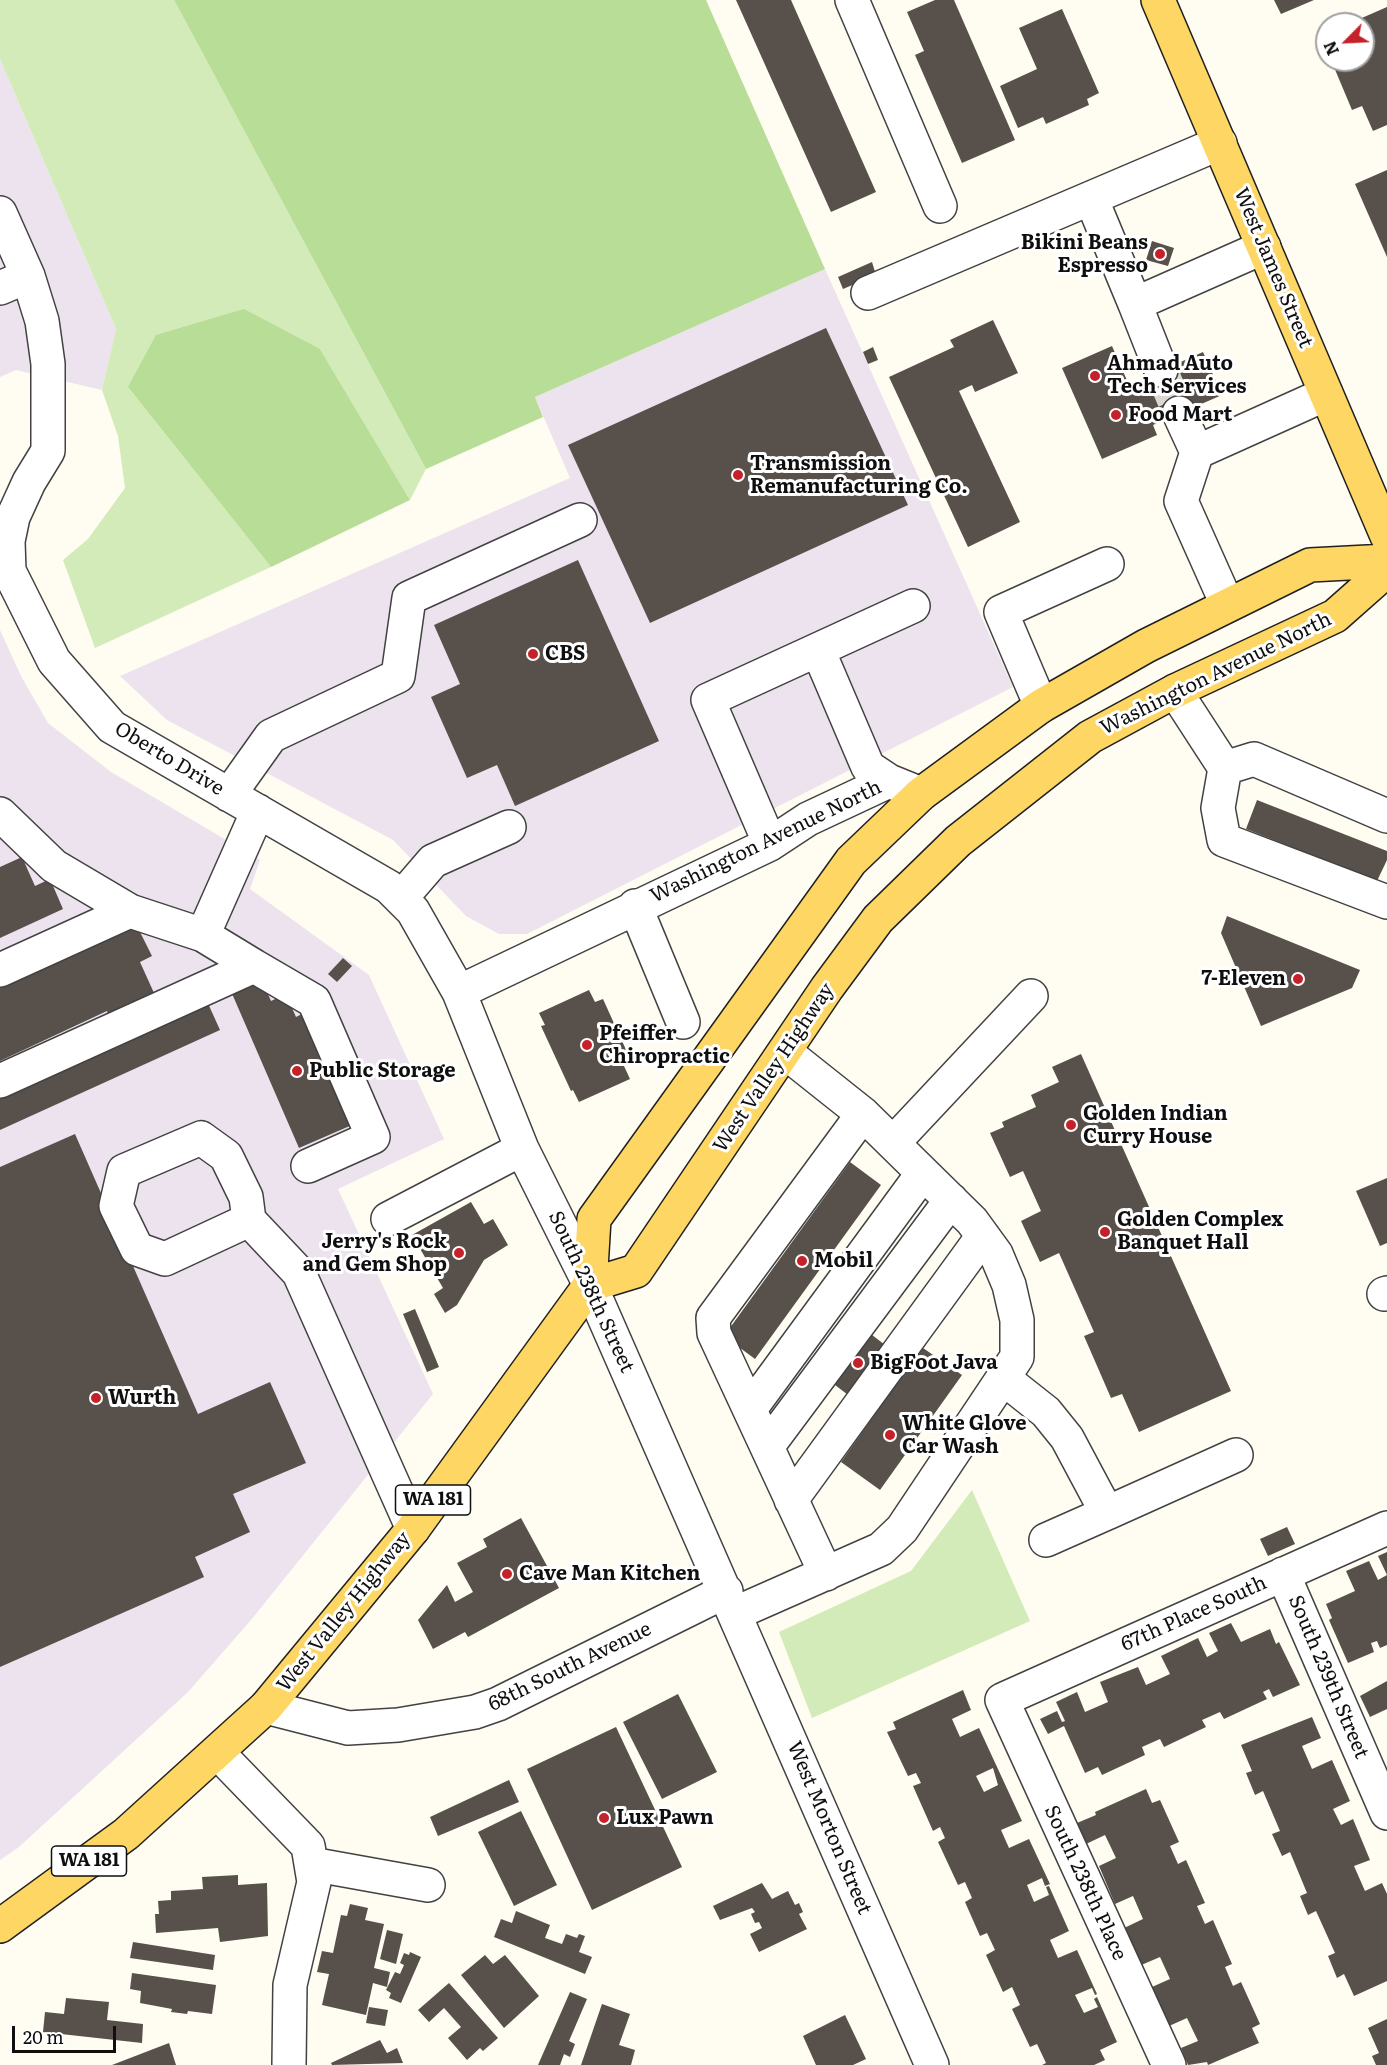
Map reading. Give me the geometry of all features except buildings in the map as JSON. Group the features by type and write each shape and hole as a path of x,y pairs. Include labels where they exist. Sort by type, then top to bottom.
{"main road":[{"name":"West James Street","path":"1158,0 1387,536"},
{"path":"590,1285 594,1219 851,861 921,794 1041,706 1146,646 1227,604 1310,566 1387,561"},
{"name":"Washington Avenue North","path":"958,841 1090,737 1175,691 1335,616 1387,570"},
{"name":"West Valley Highway","path":"266,1707 413,1529 590,1285 636,1271 827,988 878,919 958,841"},
{"name":"WA 181","path":"0,1926 126,1834 266,1707"}],"street":[{"path":"852,0 940,206"},
{"path":"868,293 1220,143"},
{"path":"1091,198 1161,370"},
{"path":"0,213 14,282"},
{"path":"1135,304 1264,247"},
{"name":"Oberto Drive","path":"14,282 42,321 48,364 48,452 29,482 7,506 8,541 5,574 54,661 111,727 389,887 402,897 432,942 459,992"},
{"path":"1197,452 1326,394"},
{"path":"1179,413 1197,452 1181,501 1227,604"},
{"path":"229,795 271,736 398,676 410,598 580,520"},
{"path":"1041,706 1001,612 1107,564"},
{"path":"770,844 708,700 913,606"},
{"path":"818,650 868,767 890,781"},
{"path":"1175,691 1225,768 1218,808 1224,840 1387,903"},
{"path":"1225,768 1254,759 1387,816"},
{"name":"Washington Avenue North","path":"459,992 635,906 770,844 808,819 890,781 921,794"},
{"path":"203,935 258,811"},
{"path":"0,814 13,845 54,866 130,911 203,935 314,1001 373,1137 308,1166"},
{"path":"402,897 433,861 509,827"},
{"path":"635,906 683,1022"},
{"path":"0,970 130,911"},
{"path":"0,1081 254,966"},
{"name":"South 238th Street","path":"459,992 522,1149 590,1285 731,1602"},
{"path":"893,1143 1031,996"},
{"name":"68th South Avenue","path":"266,1707 348,1728 398,1725 475,1712 731,1602 826,1574 881,1549 902,1529 1017,1357 1017,1320 1000,1264 983,1236 951,1200 863,1114 785,1052"},
{"path":"826,1574 714,1333 713,1318 863,1114"},
{"path":"388,1219 522,1149"},
{"path":"750,1409 923,1173"},
{"path":"767,1447 951,1200"},
{"path":"249,1220 299,1273 413,1529"},
{"path":"791,1500 983,1236"},
{"path":"1003,1378 1046,1412 1067,1438 1107,1513"},
{"path":"1046,1540 1236,1455"},
{"name":"67th Place South","path":"1002,1700 1387,1528"},
{"name":"South 239th Street","path":"1283,1574 1387,1813"},
{"name":"West Morton Street","path":"731,1602 932,2065"},
{"name":"South 238th Place","path":"1002,1700 1169,2065"},
{"path":"217,1752 308,1846 314,1882 290,1985 289,2065"},
{"path":"311,1864 428,1885"}],"shaded area":[{"path":"0,59 116,329 102,390 16,370 0,377"},
{"path":"825,269 1013,687 527,934 499,934 466,916 393,840 167,720 120,676 570,478 535,397"},
{"path":"0,630 21,676 48,723 111,772 260,860 250,889 369,975 444,1139 338,1189 433,1394 251,1620 188,1692 19,1847 0,1860"}],"green space":[{"path":"0,0 174,0 426,469 410,500 320,349 128,387 271,567 95,648 63,560 88,539 125,488 118,436 102,390 116,329 0,59"},
{"path":"174,0 706,0 825,269 535,397 543,417 426,469"},
{"path":"244,309 320,349 410,500 271,567 128,387 156,335"},
{"path":"972,1490 1030,1621 812,1718 779,1632 911,1571"}],"tunnel":[{"path":"1161,370 1179,413"}],"place":[{"name":"Bikini Beans Espresso","path":"1160,254"},
{"name":"Ahmad Auto Tech Services","path":"1095,376"},
{"name":"Food Mart","path":"1116,415"},
{"name":"Transmission Remanufacturing Co.","path":"738,475"},
{"name":"CBS","path":"533,654"},
{"name":"7-Eleven","path":"1298,979"},
{"name":"Pfeiffer Chiropractic","path":"587,1045"},
{"name":"Public Storage","path":"297,1071"},
{"name":"Golden Indian Curry House","path":"1071,1125"},
{"name":"Golden Complex Banquet Hall","path":"1105,1232"},
{"name":"Jerry's Rock and Gem Shop","path":"459,1253"},
{"name":"Mobil","path":"802,1261"},
{"name":"BigFoot Java","path":"858,1363"},
{"name":"Wurth","path":"96,1398"},
{"name":"White Glove Car Wash","path":"890,1435"},
{"name":"Cave Man Kitchen","path":"507,1574"},
{"name":"Lux Pawn","path":"604,1818"}]}
